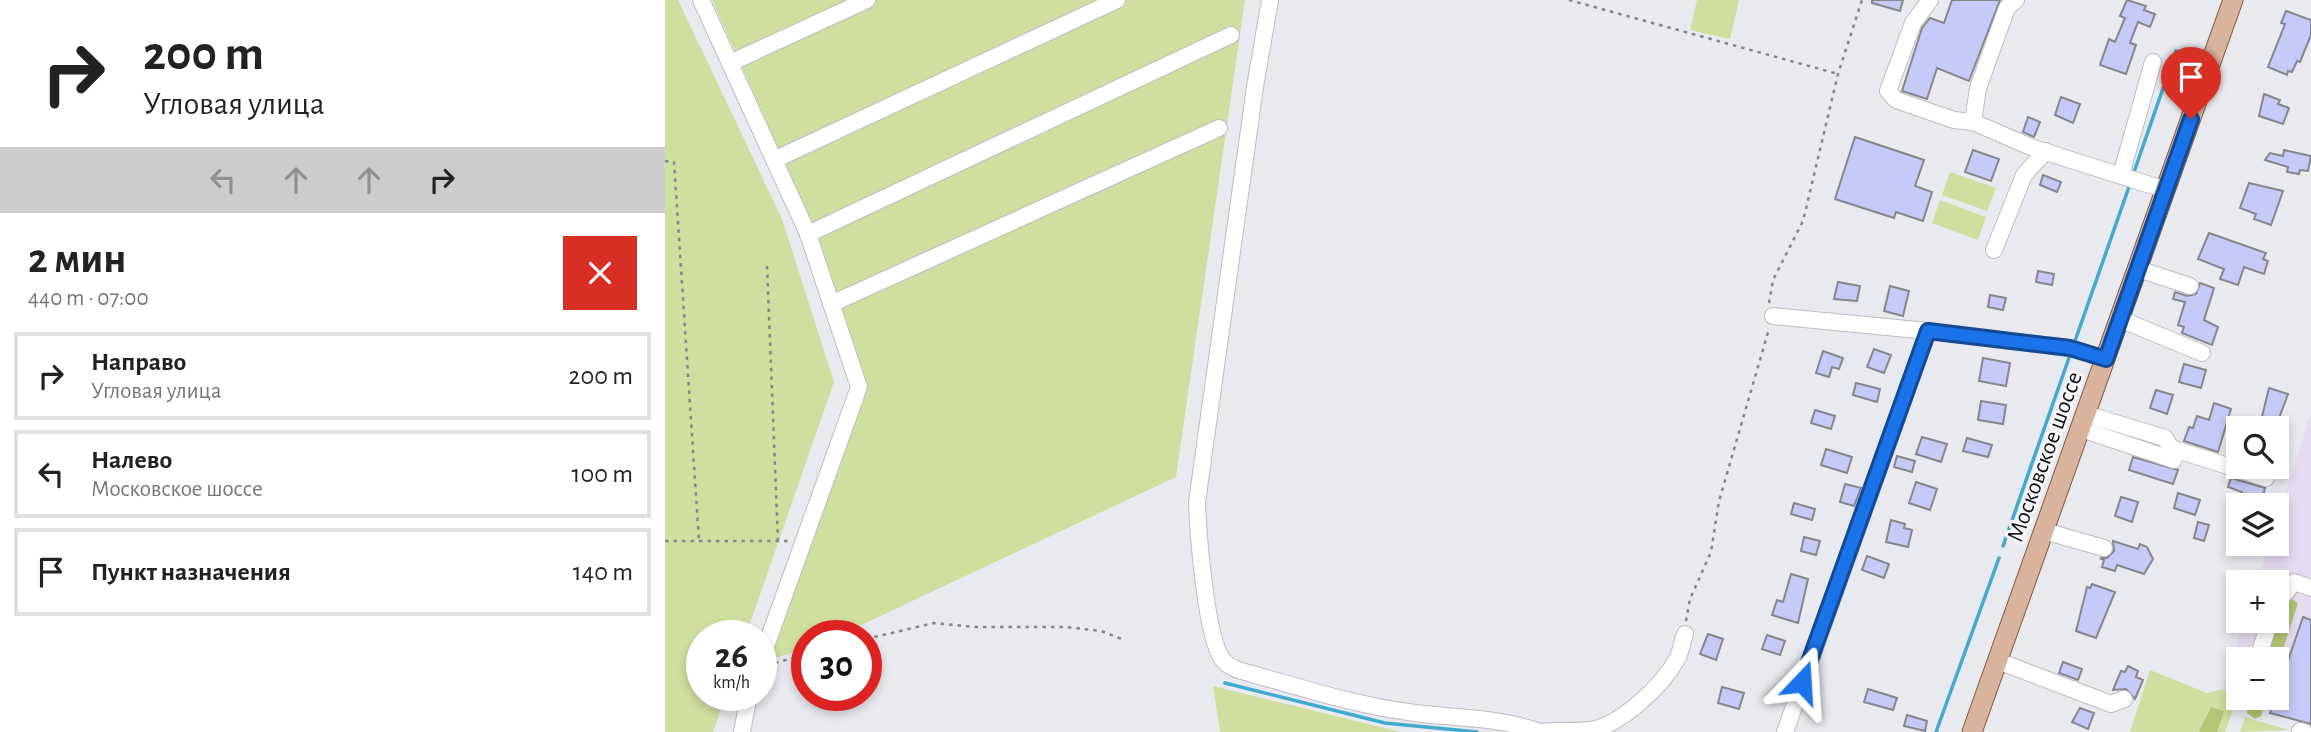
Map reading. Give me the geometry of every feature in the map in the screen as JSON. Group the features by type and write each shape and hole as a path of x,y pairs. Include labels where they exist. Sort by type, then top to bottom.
{"main road":[{"name":"Московское шоссе","path":"1972,732 2233,0"}],"street":[{"path":"701,0 808,234 859,387 802,541 777,627"},
{"path":"730,63 867,0"},
{"path":"774,160 1117,0"},
{"path":"1271,0 1255,87 1197,502 1198,532 1213,637 1221,658 1244,672 1409,713 1505,721 1541,732 1591,730 1617,719 1651,693 1667,676 1678,657 1685,634"},
{"path":"1930,0 1913,23 1888,90 1896,100 1954,120 1973,122 2046,151 2166,190"},
{"path":"1973,122 1978,88 2007,8 2016,0"},
{"path":"808,234 1231,35"},
{"path":"2121,175 2153,62"},
{"path":"831,304 1219,128"},
{"path":"1994,250 2024,176 2046,151"},
{"path":"2138,269 2190,286"},
{"path":"1773,317 1928,331 2070,348 2106,359"},
{"path":"2120,319 2202,353"},
{"path":"1785,732 1928,331"},
{"path":"2083,422 2173,460"},
{"path":"2083,422 2165,438 2171,448 2226,465"},
{"path":"2044,530 2104,548"},
{"path":"2289,588 2294,582 2311,588"},
{"path":"1997,661 2111,704 2124,699"},
{"path":"742,732 746,711"}],"path":[{"path":"1569,0 1838,74"},
{"path":"1685,634 1690,599 1711,552 1719,501 1773,317 1769,290 1803,221 1838,74 1862,0"},
{"path":"665,161 674,162 699,541"},
{"path":"767,265 778,541"},
{"path":"665,541 802,541"},
{"path":"882,635 934,623 975,627 1066,627 1101,631 1124,640"}],"shaded area":[{"path":"2311,413 2311,727 2270,713 2271,710 2289,710 2289,647 2236,647 2240,633 2289,633 2289,570 2261,570 2265,556 2289,556 2289,493 2286,493"}],"green space":[{"path":"665,0 678,0 782,219 834,382 751,620 686,620 686,711 720,711 713,732 665,732"},
{"path":"712,0 1245,0 1176,477 872,620 791,620 791,653 777,657 777,636 862,376 813,226"},
{"path":"1697,0 1739,0 1730,39 1690,30"},
{"path":"1950,172 1996,188 1987,211 1942,195"},
{"path":"1940,200 1986,217 1978,240 1932,223"},
{"path":"2289,597 2298,603 2289,631"},
{"path":"2271,633 2288,633 2284,647 2266,647"},
{"path":"2150,670 2207,693 2222,689 2226,691 2226,710 2233,710 2225,732 2130,732"},
{"path":"1213,686 1401,732 1220,732"},
{"path":"2211,707 2224,711 2217,732 2199,732"},
{"path":"2247,710 2263,710 2261,716 2255,719 2247,713"},
{"path":"2245,717 2289,730 2240,732"}],"building":[{"path":"1872,0 1903,0 1900,11 1872,3"},
{"path":"1952,0 2000,0 1969,81 1937,68 1927,99 1902,91 1922,28 1930,18 1944,23"},
{"path":"2127,0 2146,6 2144,10 2155,14 2150,27 2138,22 2130,43 2136,45 2126,74 2100,65 2109,39 2115,42 2125,18 2120,16"},
{"path":"2286,11 2311,20 2311,35 2300,62 2297,61 2292,72 2288,71 2287,75 2268,67 2285,24 2281,23"},
{"path":"2264,94 2280,100 2278,104 2289,108 2283,124 2259,116"},
{"path":"2061,97 2080,104 2073,123 2055,115"},
{"path":"2028,117 2040,122 2034,137 2023,132"},
{"path":"1855,137 1924,160 1915,186 1932,192 1923,221 1896,212 1894,218 1835,199"},
{"path":"1973,150 1999,159 1991,181 1965,172"},
{"path":"2284,150 2311,156 2308,171 2300,170 2299,174 2287,172 2288,167 2265,160 2270,153 2283,156"},
{"path":"2043,175 2061,182 2057,192 2040,185"},
{"path":"2249,183 2283,191 2271,225 2254,219 2256,214 2240,208"},
{"path":"2209,233 2266,253 2263,259 2268,261 2264,274 2244,267 2238,285 2220,279 2224,269 2198,259"},
{"path":"2038,271 2054,274 2052,285 2036,282"},
{"path":"1838,282 1860,286 1857,301 1834,299"},
{"path":"2200,283 2214,288 2204,320 2218,327 2212,345 2182,333 2184,327 2178,325 2185,302 2173,299 2175,292 2187,296 2196,294"},
{"path":"1890,286 1909,291 1903,316 1884,311"},
{"path":"1990,295 2006,298 2003,310 1988,307"},
{"path":"1874,349 1891,355 1884,373 1867,367"},
{"path":"1823,351 1843,358 1839,369 1832,367 1829,377 1816,373"},
{"path":"1983,358 2010,363 2006,386 1979,381"},
{"path":"2184,364 2206,370 2201,388 2179,382"},
{"path":"1856,383 1880,389 1877,402 1853,395"},
{"path":"2269,388 2288,394 2280,416 2262,416"},
{"path":"2156,390 2173,395 2167,414 2150,408"},
{"path":"1981,401 2006,405 2003,424 1978,420"},
{"path":"2214,403 2231,409 2229,416 2226,416 2218,452 2184,441 2197,416 2209,420"},
{"path":"1815,410 1835,416 1831,429 1811,423"},
{"path":"1922,437 1947,444 1941,462 1916,454"},
{"path":"1967,438 1992,445 1988,457 1963,451"},
{"path":"1826,449 1852,457 1847,473 1821,465"},
{"path":"1897,456 1915,461 1912,472 1894,467"},
{"path":"2133,457 2178,470 2173,484 2129,470"},
{"path":"2231,479 2234,479 2265,488 2264,493 2242,493 2228,487"},
{"path":"1916,482 1937,489 1930,510 1909,503"},
{"path":"1845,484 1861,488 1854,506 1840,502"},
{"path":"2178,493 2200,500 2195,515 2174,508"},
{"path":"2121,497 2138,502 2132,522 2115,516"},
{"path":"1794,503 1815,509 1812,520 1791,514"},
{"path":"1891,520 1905,524 1904,528 1912,530 1908,547 1886,542"},
{"path":"2198,522 2209,525 2204,541 2194,538"},
{"path":"1804,537 1820,541 1816,555 1801,551"},
{"path":"2113,541 2138,549 2140,544 2147,547 2153,559 2144,574 2117,565 2115,571 2102,567 2104,560 2100,558 2107,558 2114,551"},
{"path":"1867,556 1889,564 1884,578 1862,570"},
{"path":"1791,574 1808,579 1798,623 1772,615 1777,600 1783,602"},
{"path":"2092,584 2115,592 2096,638 2076,631 2087,587 2090,588"},
{"path":"2303,617 2311,620 2311,724 2270,713 2271,710 2289,710 2289,658"},
{"path":"1708,634 1723,639 1716,660 1700,654"},
{"path":"1767,635 1785,641 1780,655 1762,649"},
{"path":"2063,662 2082,669 2078,680 2059,673"},
{"path":"2128,666 2138,671 2136,677 2143,680 2135,699 2126,689 2113,690 2121,671 2125,672"},
{"path":"1722,687 1744,693 1739,709 1718,703"},
{"path":"1868,689 1897,698 1893,710 1864,702"},
{"path":"2080,708 2094,713 2088,729 2072,722"},
{"path":"1907,715 1927,721 1925,731 1904,726"}],"waterway":[{"path":"2134,172 2176,51"},
{"path":"2075,341 2130,184"},
{"path":"2003,546 2070,355"},
{"path":"1936,732 1999,558"},
{"path":"1225,683 1385,723 1477,732"}],"route":[{"path":"1802,682 1928,331 2070,348 2106,359 2191,119"}]}
